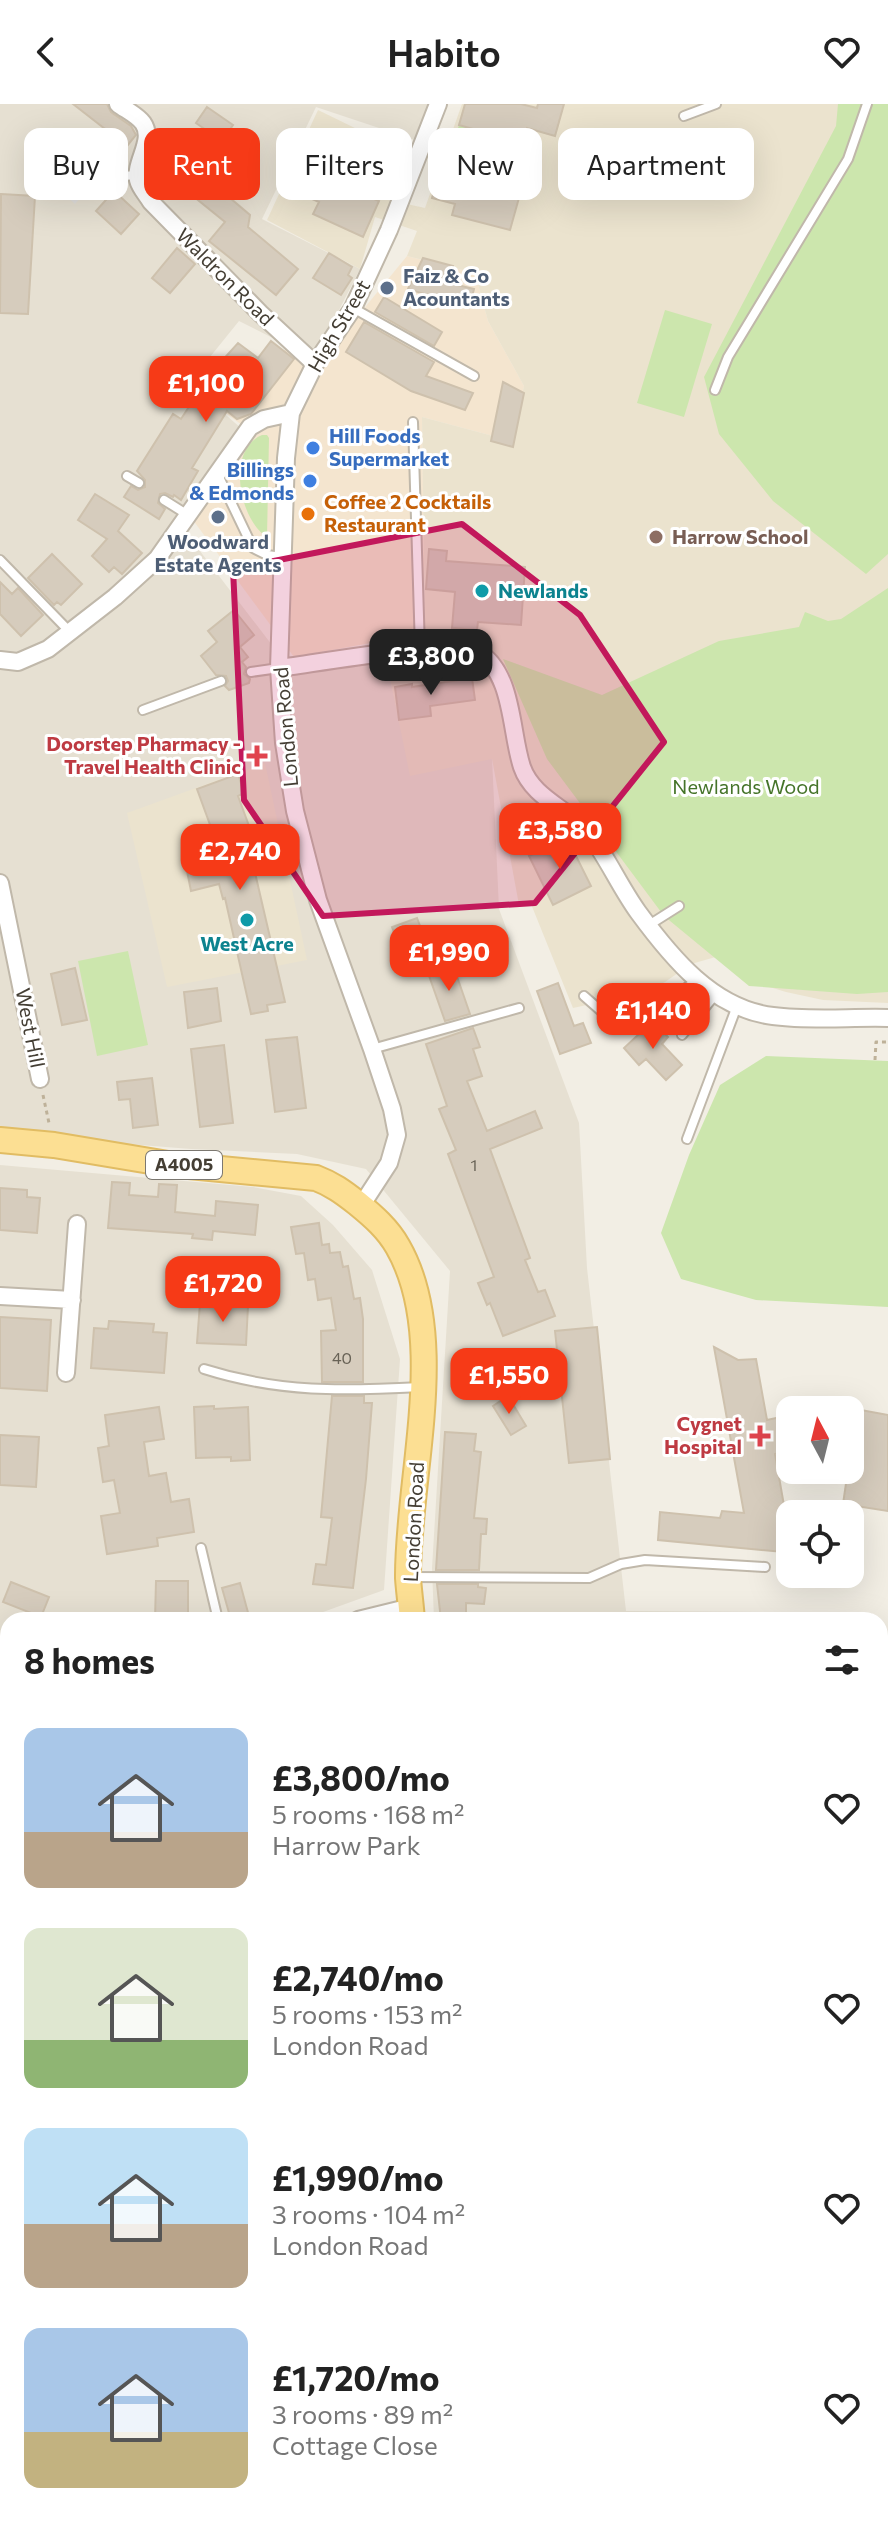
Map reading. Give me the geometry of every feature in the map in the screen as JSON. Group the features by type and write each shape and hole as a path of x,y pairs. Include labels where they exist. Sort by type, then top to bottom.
{"main road":[{"name":"A4005","path":"0,1140 54,1145 168,1164 316,1178 334,1185 361,1206"},
{"name":"London Road","path":"361,1206 380,1222 398,1246 409,1270 421,1330 422,1387 408,1577 411,1612"}],"street":[{"path":"118,104 146,127 147,135 137,175"},
{"name":"High Street","path":"282,557 291,413 315,364 353,308 389,230 438,104"},
{"name":"Waldron Road","path":"137,175 151,202 315,364"},
{"path":"0,660 18,662 48,649 71,633 157,559 250,427 264,419 291,413"},
{"name":"London Road","path":"282,557 279,668 284,743 295,811 318,900 372,1049 397,1135 389,1163 361,1206"},
{"path":"279,668 420,649 462,647 476,650 502,679 523,770 540,795 589,833 637,911 697,981 737,1006 772,1016 888,1018"},
{"name":"West Hill","path":"0,883 40,1079"},
{"path":"66,1373 77,1224"},
{"path":"0,1296 72,1300"}],"lane":[{"path":"684,116 716,104"},
{"path":"715,390 728,357 848,159 867,104"},
{"path":"128,176 137,175"},
{"path":"353,308 474,376"},
{"path":"413,422 420,649"},
{"path":"218,475 253,548 267,555 282,557"},
{"path":"127,476 139,483"},
{"path":"164,500 189,516"},
{"path":"0,560 71,633"},
{"path":"251,672 279,668"},
{"path":"143,710 221,681"},
{"path":"649,925 679,906"},
{"path":"584,996 616,1024 637,1019 697,981"},
{"path":"682,1035 716,994"},
{"path":"687,1139 737,1006"},
{"path":"372,1049 519,1008"},
{"path":"204,1369 234,1379 315,1391 422,1387"},
{"path":"201,1548 216,1612"},
{"path":"408,1577 589,1578 621,1564 645,1560 765,1567"}],"path":[{"path":"875,1060 876,1042 888,1042"},
{"path":"40,1079 54,1145"}],"highlighted area":[{"path":"462,524 580,615 664,742 535,903 323,916 244,800 233,569"}],"shaded area":[{"path":"0,104 431,104 421,142 412,139 412,128 379,128 316,107 306,128 276,128 276,190 262,219 360,269 314,359 239,321 189,383 242,429 180,525 288,666 387,664 411,775 492,758 499,909 579,1123 587,1268 626,1611 749,1612 434,1612 432,1568 450,1271 366,1169 297,1154 0,1134"},
{"name":"Harrow School","path":"462,104 888,104 888,1003 823,1000 786,992 756,983 719,956 691,964 642,993 573,1008 531,904 519,905 492,759 410,776 387,664 431,656 425,633 422,417 512,441 524,386 488,321 475,273 407,256 417,231 375,217 360,269 267,220 276,200 389,200 425,208 428,200 542,200 542,128 453,128"},
{"name":"Harrow School","path":"318,110 355,128 310,128"},
{"path":"407,256 475,273 488,321 524,386 512,441 422,417 425,633 294,657 190,516 246,428 219,408 259,355 275,364 286,348 316,367"},
{"path":"265,763 307,960 167,987 127,813"},
{"path":"0,1165 253,1187 301,1196 333,1225 372,1270 400,1359 384,1590 323,1612 0,1612"}],"green space":[{"path":"838,104 888,104 888,554 866,574 773,501 719,434 704,377 836,126"},
{"path":"665,310 712,324 684,417 637,403"},
{"path":"262,435 269,438 267,537 250,516 240,486 243,455 250,443"},
{"name":"Newlands Wood","path":"888,588 888,992 857,994 749,986 664,916 547,759 503,659 602,695 719,641 799,627 805,612 828,621 841,619"},
{"path":"128,951 148,1045 97,1056 78,961"},
{"path":"766,1056 888,1061 888,1307 756,1300 681,1279 661,1233 689,1155 720,1085"}],"building":[{"path":"73,104 107,104 111,112 131,126 136,135 128,145 128,128 104,128"},
{"path":"465,104 521,104 537,108 538,104 564,104 555,136 542,132 542,128 469,128 459,125"},
{"path":"207,107 233,125 231,128 203,128 196,123"},
{"path":"1,194 24,195 24,200 35,200 28,314 0,313"},
{"path":"106,200 124,200 139,214 121,234 96,211"},
{"path":"198,200 232,200 250,215 248,227 298,269 276,295 209,241 225,222"},
{"path":"314,200 379,201 363,237 313,214 319,202"},
{"path":"440,200 518,200 510,230 452,215 455,204"},
{"path":"177,248 195,264 170,293 152,278"},
{"path":"329,253 352,267 348,275 352,278 341,295 313,278"},
{"path":"423,258 453,266 449,283 474,289 469,308 408,289"},
{"path":"384,297 442,332 434,346 375,312"},
{"path":"364,322 434,362 426,376 473,393 465,410 411,391 346,352"},
{"path":"271,341 294,359 251,414 237,419 227,411 192,468 198,471 181,500 174,495 160,494 158,503 165,509 159,519 124,497 131,486 138,490 145,487 145,480 137,471 173,414 181,419 198,393 206,397 227,369 220,363 238,343 258,358"},
{"path":"503,382 524,393 513,447 491,441"},
{"path":"95,494 129,515 118,531 142,553 122,574 114,567 109,572 92,556 107,539 78,520"},
{"name":"Newlands","path":"429,549 447,551 446,561 525,567 521,625 478,622 477,630 452,628 455,592 426,589"},
{"path":"52,554 82,584 61,605 57,602 54,605 28,578"},
{"path":"0,582 12,594 18,588 43,615 21,636 0,614"},
{"path":"234,610 254,635 240,647 248,657 242,662 249,683 229,690 225,686 228,681 226,676 216,675 201,656 217,642 208,631"},
{"path":"472,678 475,700 430,706 431,716 399,720 395,687"},
{"path":"238,774 244,793 238,796 256,845 249,847 285,1002 267,1005 268,1011 251,1014 225,898 219,884 191,891 187,871 224,863 197,789"},
{"path":"567,838 591,886 553,905 529,856"},
{"path":"417,918 436,967 411,976 392,927"},
{"path":"453,965 470,1014 445,1021 428,973"},
{"path":"75,968 87,1020 62,1025 51,974"},
{"path":"558,983 574,1026 583,1023 591,1043 560,1054 537,991"},
{"path":"217,988 221,1021 188,1028 184,992"},
{"path":"653,1021 668,1037 662,1044 682,1065 666,1080 646,1059 639,1065 624,1048"},
{"path":"473,1028 480,1047 473,1049 482,1076 467,1081 487,1131 535,1111 542,1128 490,1149 530,1258 525,1260 538,1292 545,1290 555,1316 503,1336 478,1283 494,1277 448,1154 456,1150 439,1109 447,1106 426,1044"},
{"path":"297,1037 306,1108 275,1112 266,1040"},
{"path":"224,1045 233,1123 200,1127 191,1049"},
{"path":"152,1078 158,1125 133,1128 130,1099 119,1100 117,1082"},
{"path":"112,1182 130,1183 129,1195 158,1197 159,1184 177,1185 175,1212 215,1216 216,1201 258,1205 255,1235 213,1231 212,1240 192,1238 193,1234 108,1228"},
{"path":"0,1188 27,1190 27,1197 40,1198 37,1233 0,1230"},
{"path":"319,1223 322,1245 329,1244 330,1253 340,1252 343,1267 348,1266 354,1299 360,1298 363,1382 322,1382 321,1331 336,1330 331,1298 318,1300 315,1279 308,1280 304,1253 296,1254 291,1227"},
{"path":"200,1303 248,1306 246,1345 197,1343"},
{"path":"0,1317 51,1320 47,1391 0,1388"},
{"path":"109,1321 154,1324 153,1332 167,1333 164,1373 91,1368 94,1328 108,1329"},
{"path":"597,1327 610,1459 569,1463 555,1331"},
{"name":"Cygnet Hospital","path":"714,1347 738,1360 756,1359 767,1420 776,1418 776,1484 780,1484 783,1500 776,1500 776,1551 658,1540 660,1512 720,1518 722,1511 744,1513"},
{"path":"332,1396 364,1396 364,1403 372,1403 353,1588 313,1584 316,1564 326,1565 332,1518 321,1517"},
{"path":"508,1396 526,1426 511,1435 493,1406"},
{"path":"214,1406 214,1409 248,1407 250,1460 196,1458 194,1407"},
{"path":"159,1407 164,1439 144,1442 149,1476 166,1473 171,1502 189,1499 194,1532 157,1538 158,1546 107,1554 101,1516 120,1513 114,1480 103,1482 98,1448 109,1446 105,1415"},
{"path":"864,1411 888,1415 888,1511 864,1507 864,1500 844,1500 846,1484 864,1484"},
{"path":"445,1432 476,1434 474,1451 481,1452 474,1518 487,1519 486,1534 481,1534 479,1570 436,1570"},
{"path":"0,1435 39,1437 36,1487 0,1485"},
{"path":"156,1581 188,1581 188,1612 155,1612"},
{"path":"11,1582 49,1597 43,1612 28,1612 3,1602"},
{"path":"240,1583 248,1612 229,1612 222,1588"},
{"path":"437,1584 478,1584 478,1587 486,1588 484,1604 466,1603 466,1612 440,1612"}],"place":[{"name":"Faiz & Co Acountants","path":"387,288"},
{"name":"Hill Foods Supermarket","path":"313,448"},
{"name":"Billings & Edmonds","path":"310,481"},
{"name":"Coffee 2 Cocktails Restaurant","path":"308,514"},
{"name":"Woodward Estate Agents","path":"218,517"},
{"name":"Harrow School","path":"656,537"},
{"name":"Newlands","path":"482,591"},
{"name":"Doorstep Pharmacy - Travel Health Clinic","path":"257,756"},
{"name":"West Acre","path":"247,920"},
{"name":"Cygnet Hospital","path":"760,1436"}]}
